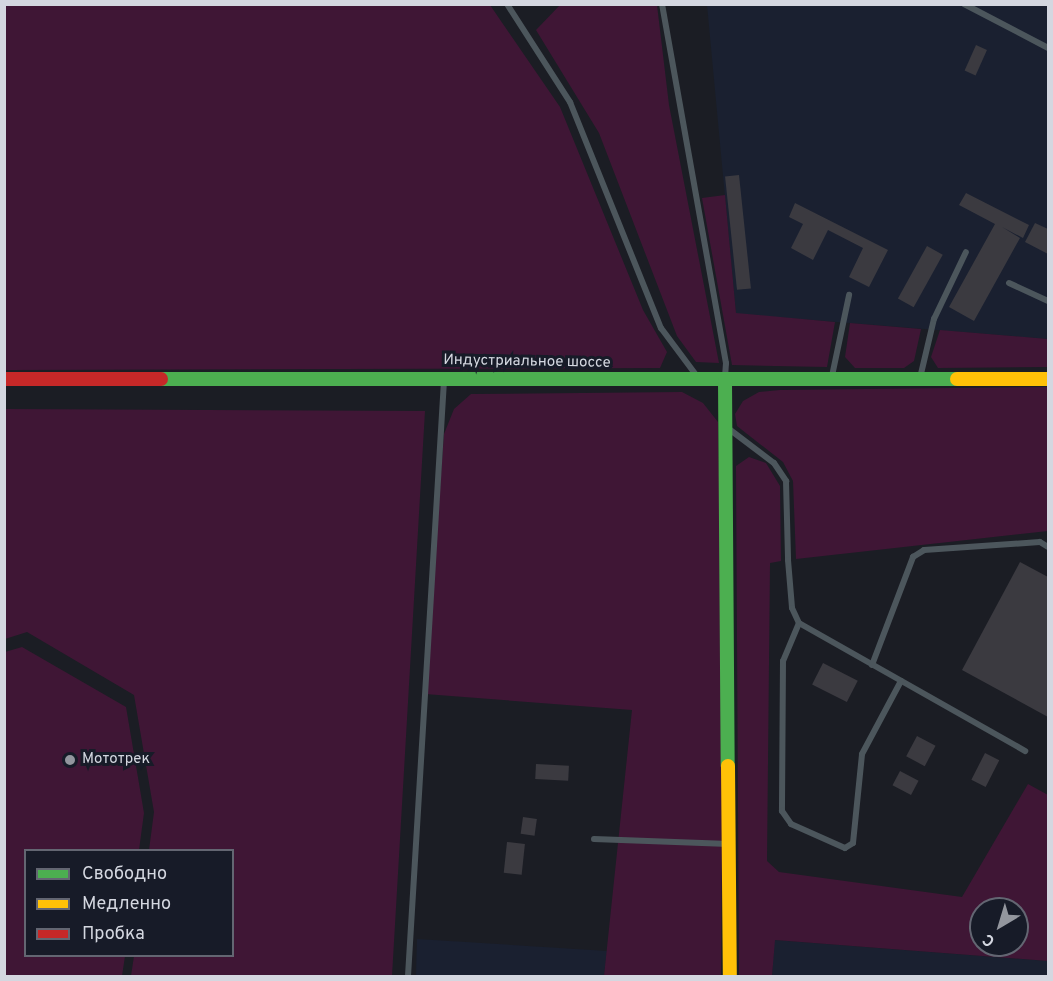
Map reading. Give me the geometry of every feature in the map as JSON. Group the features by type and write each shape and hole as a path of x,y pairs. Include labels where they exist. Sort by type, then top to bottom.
{"main road":[{"name":"Индустриальное шоссе","path":"4,379 444,377 725,381 1048,379"},
{"path":"725,381 728,428 730,976"}],"lane":[{"path":"507,4 570,102 661,328 700,381"},
{"path":"662,4 726,363 725,381"},
{"path":"964,4 1048,48"},
{"path":"919,380 934,320 966,252"},
{"path":"1009,283 1048,301"},
{"path":"831,380 849,295"},
{"path":"408,976 444,377"},
{"path":"728,428 774,463 786,481 792,608 799,623 1025,751"},
{"path":"872,665 913,557 924,550 1040,542 1048,547"},
{"path":"799,623 783,661 782,811 791,824 845,848 853,843 862,754 901,681"},
{"path":"594,839 729,844"}],"shaded area":[{"path":"4,5 490,5 560,107 643,310 667,352 660,368 5,370"},
{"path":"560,5 657,5 669,105 719,363 696,362 677,336 599,133 536,30"},
{"path":"707,5 1048,5 1048,339 736,314"},
{"path":"725,195 736,313 835,322 827,367 732,365 702,198"},
{"path":"850,323 921,329 914,361 904,368 855,368 845,357"},
{"path":"940,330 1048,339 1048,367 938,368 931,357"},
{"path":"1048,387 1048,531 796,559 793,481 783,462 737,426 735,414 743,401 759,392 780,390"},
{"path":"682,392 703,403 718,422 723,682 721,976 604,976 632,710 425,694 444,434 454,409 471,394"},
{"path":"5,409 425,411 392,976 131,976 134,957 234,957 234,849 149,849 154,812 134,695 27,632 5,639"},
{"path":"749,457 766,463 780,486 781,561 770,563 767,861 779,872 962,897 1028,784 1048,795 1048,961 996,957 1029,957 1029,897 969,897 969,955 775,940 772,976 739,976 736,466"},
{"name":"Мототрек","path":"22,647 126,707 144,813 139,849 24,849 24,957 125,957 122,976 5,976 5,652"},
{"path":"417,939 607,951 604,976 416,976"},
{"path":"774,940 969,955 969,957 1048,961 1048,976 772,976"}],"building":[{"path":"976,45 987,50 976,75 965,71"},
{"path":"739,175 751,288 737,290 725,176"},
{"path":"966,193 1029,225 1023,238 1002,227 1020,238 974,321 949,307 995,224 959,205"},
{"path":"795,203 888,250 869,287 849,277 863,248 828,230 813,260 791,248 803,224 789,217"},
{"path":"1035,223 1048,229 1048,254 1025,242"},
{"path":"927,246 943,255 914,307 898,298"},
{"path":"1020,562 1048,577 1048,717 962,670"},
{"path":"823,663 858,681 847,702 812,684"},
{"path":"917,736 936,746 925,766 906,756"},
{"path":"985,753 999,760 986,787 971,780"},
{"path":"536,764 569,766 568,781 535,779"},
{"path":"900,771 919,781 911,795 892,785"},
{"path":"523,817 537,819 534,836 521,834"},
{"path":"507,842 525,844 522,875 504,873"}],"traffic: fast":[{"path":"161,379 957,379"},
{"path":"725,381 728,766"}],"traffic: slow":[{"path":"957,379 1048,379"},
{"path":"728,766 730,976"}],"traffic: jam":[{"path":"4,379 161,379"}],"place":[{"name":"Мототрек","path":"70,760"}]}
